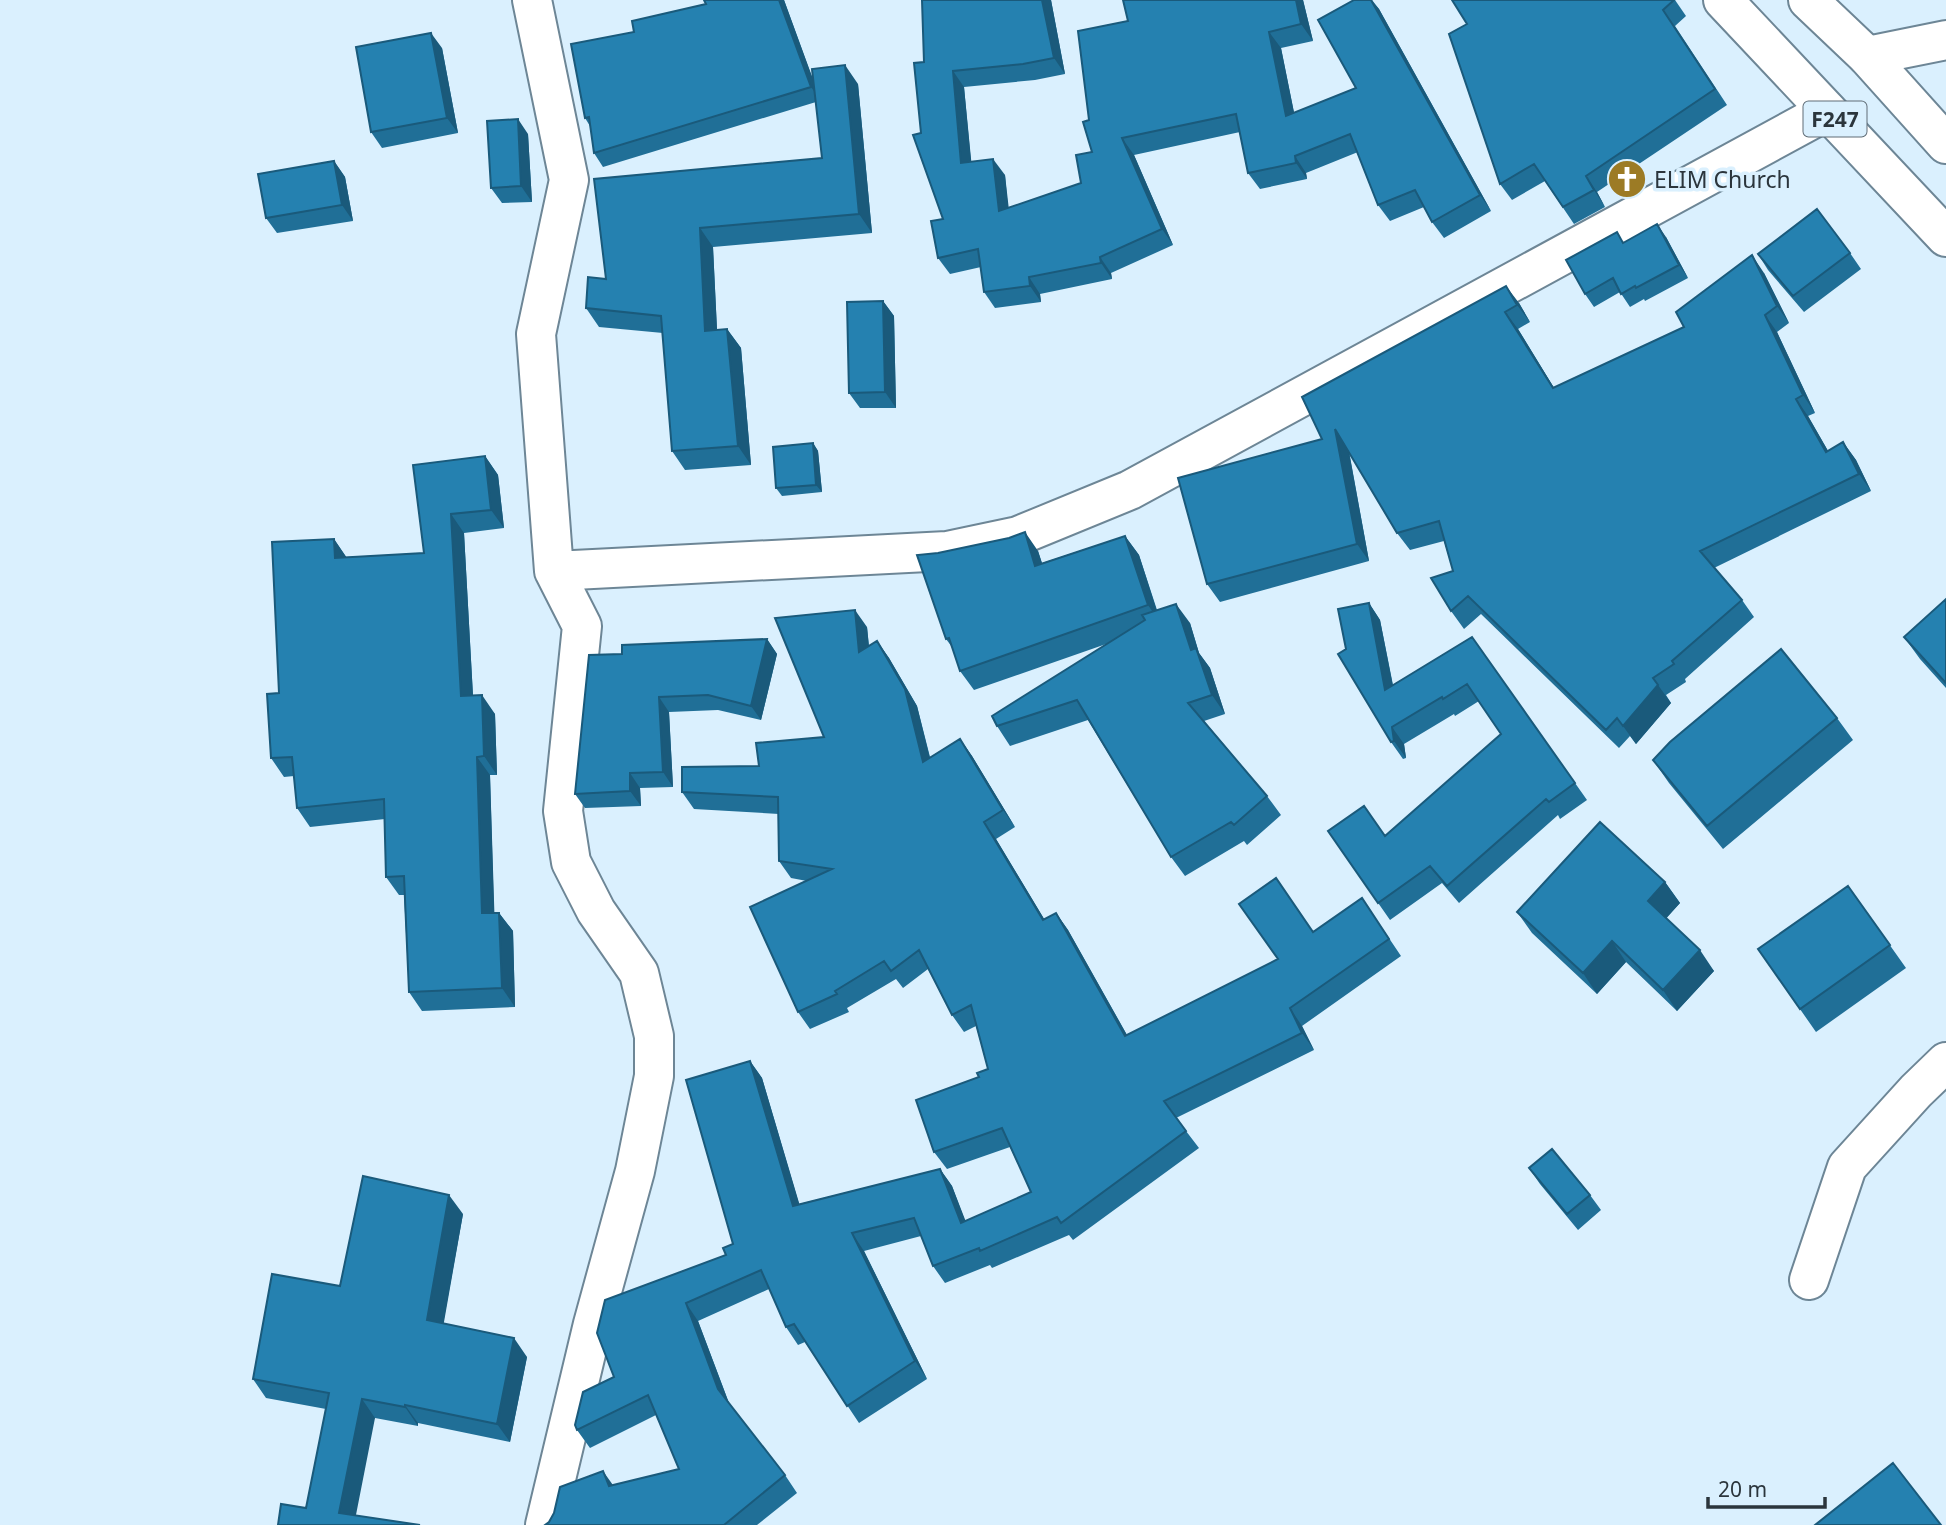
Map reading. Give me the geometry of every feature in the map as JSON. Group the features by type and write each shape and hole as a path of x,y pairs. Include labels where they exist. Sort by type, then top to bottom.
{"street":[{"path":"532,0 569,180 537,334 554,571 582,626 563,811 571,862 596,911 639,973 654,1036 654,1076 635,1171 593,1324 545,1525"},
{"name":"F247","path":"1723,0 1946,237"},
{"name":"F247","path":"1808,0 1867,56 1946,144"},
{"path":"1867,56 1946,40"},
{"path":"554,571 947,551 1018,536 1130,490 1827,111"},
{"path":"1809,1280 1847,1167 1946,1062"}],"building":[{"path":"704,0 779,0 811,87 594,153 589,117 585,118 571,44 634,32 632,21 706,4"},
{"path":"922,0 1042,0 1054,58 953,71 961,163 993,159 999,211 1081,183 1076,155 1092,152 1083,122 1089,120 1078,31 1128,21 1123,0 1296,0 1301,24 1269,32 1286,116 1356,88 1318,20 1354,0 1371,0 1480,195 1432,222 1415,190 1378,205 1350,134 1295,156 1296,163 1248,173 1236,114 1122,138 1162,229 1100,257 1101,263 1029,277 1030,286 984,292 978,249 938,258 931,221 943,219 913,135 921,133 914,63 924,62"},
{"path":"1452,0 1674,0 1663,10 1715,89 1586,176 1594,190 1563,207 1534,164 1500,184 1449,34 1467,24"},
{"path":"431,33 447,118 371,132 356,47"},
{"path":"845,65 859,214 700,228 705,331 727,329 738,446 672,451 661,316 586,308 588,277 606,279 594,179 822,158 812,69"},
{"path":"518,119 521,186 491,188 487,121"},
{"path":"334,161 342,205 266,218 258,174"},
{"path":"1817,209 1850,253 1793,296 1758,254"},
{"path":"1657,224 1679,265 1621,294 1613,278 1585,294 1566,260 1617,232 1623,243"},
{"path":"1752,255 1777,306 1765,315 1803,395 1796,399 1826,452 1843,442 1859,474 1700,551 1742,600 1672,661 1674,664 1653,678 1658,685 1623,726 1617,718 1606,730 1468,596 1451,611 1431,578 1453,571 1439,521 1397,533 1335,429 1357,544 1207,584 1178,478 1322,439 1302,397 1506,286 1517,305 1505,312 1553,388 1684,327 1676,312"},
{"path":"883,301 885,392 849,393 847,302"},
{"path":"813,443 816,485 776,488 773,447"},
{"path":"485,456 491,510 451,514 461,696 482,695 484,756 477,757 482,913 499,913 502,988 409,992 404,876 386,877 384,799 297,808 292,757 271,758 267,694 279,693 272,542 334,539 335,558 424,553 413,465"},
{"path":"1025,532 1035,566 1125,536 1148,605 960,671 917,555 1009,538"},
{"path":"1946,599 1946,683 1904,637"},
{"path":"1369,603 1385,690 1472,637 1575,783 1549,802 1546,799 1447,886 1430,866 1378,903 1328,831 1364,806 1385,836 1501,734 1467,684 1392,727 1394,741 1391,742 1338,654 1346,649 1338,609"},
{"path":"1176,604 1191,650 1196,648 1212,695 1188,703 1267,796 1234,825 1231,822 1171,857 1077,700 997,726 992,716 1145,620 1142,615"},
{"path":"855,610 859,652 877,641 905,689 923,762 960,739 1003,810 984,822 1043,920 1056,913 1125,1036 1278,959 1239,904 1276,878 1313,932 1362,898 1389,939 1290,1008 1302,1033 1164,1101 1186,1131 1061,1223 1057,1217 980,1251 979,1248 933,1266 914,1218 852,1233 915,1361 847,1406 794,1324 786,1327 761,1270 686,1303 718,1389 785,1475 724,1525 545,1525 554,1513 560,1487 603,1471 609,1486 679,1469 648,1395 577,1430 575,1425 583,1392 614,1377 597,1333 605,1300 726,1255 723,1248 733,1244 686,1080 750,1061 793,1206 940,1169 961,1223 1031,1192 1002,1128 934,1152 916,1100 979,1077 977,1073 988,1069 971,1005 952,1015 919,950 891,971 884,961 835,991 837,994 798,1012 750,907 832,869 779,861 778,797 682,792 682,767 759,766 756,743 824,737 775,618"},
{"path":"767,639 751,706 708,695 659,697 663,772 630,773 630,791 575,794 589,655 622,654 622,645"},
{"path":"1781,649 1837,718 1707,826 1653,760 1670,742"},
{"path":"1600,822 1665,882 1648,901 1700,950 1663,990 1612,941 1583,973 1517,912"},
{"path":"1848,886 1890,945 1800,1009 1758,949"},
{"path":"1552,1149 1590,1195 1567,1214 1529,1168"},
{"path":"363,1176 449,1195 427,1320 514,1338 497,1424 362,1399 339,1513 420,1525 278,1525 281,1504 306,1508 329,1393 253,1379 272,1274 340,1286"},
{"path":"1893,1463 1941,1525 1815,1525"}],"place":[{"name":"ELIM Church","path":"1627,179"}]}
